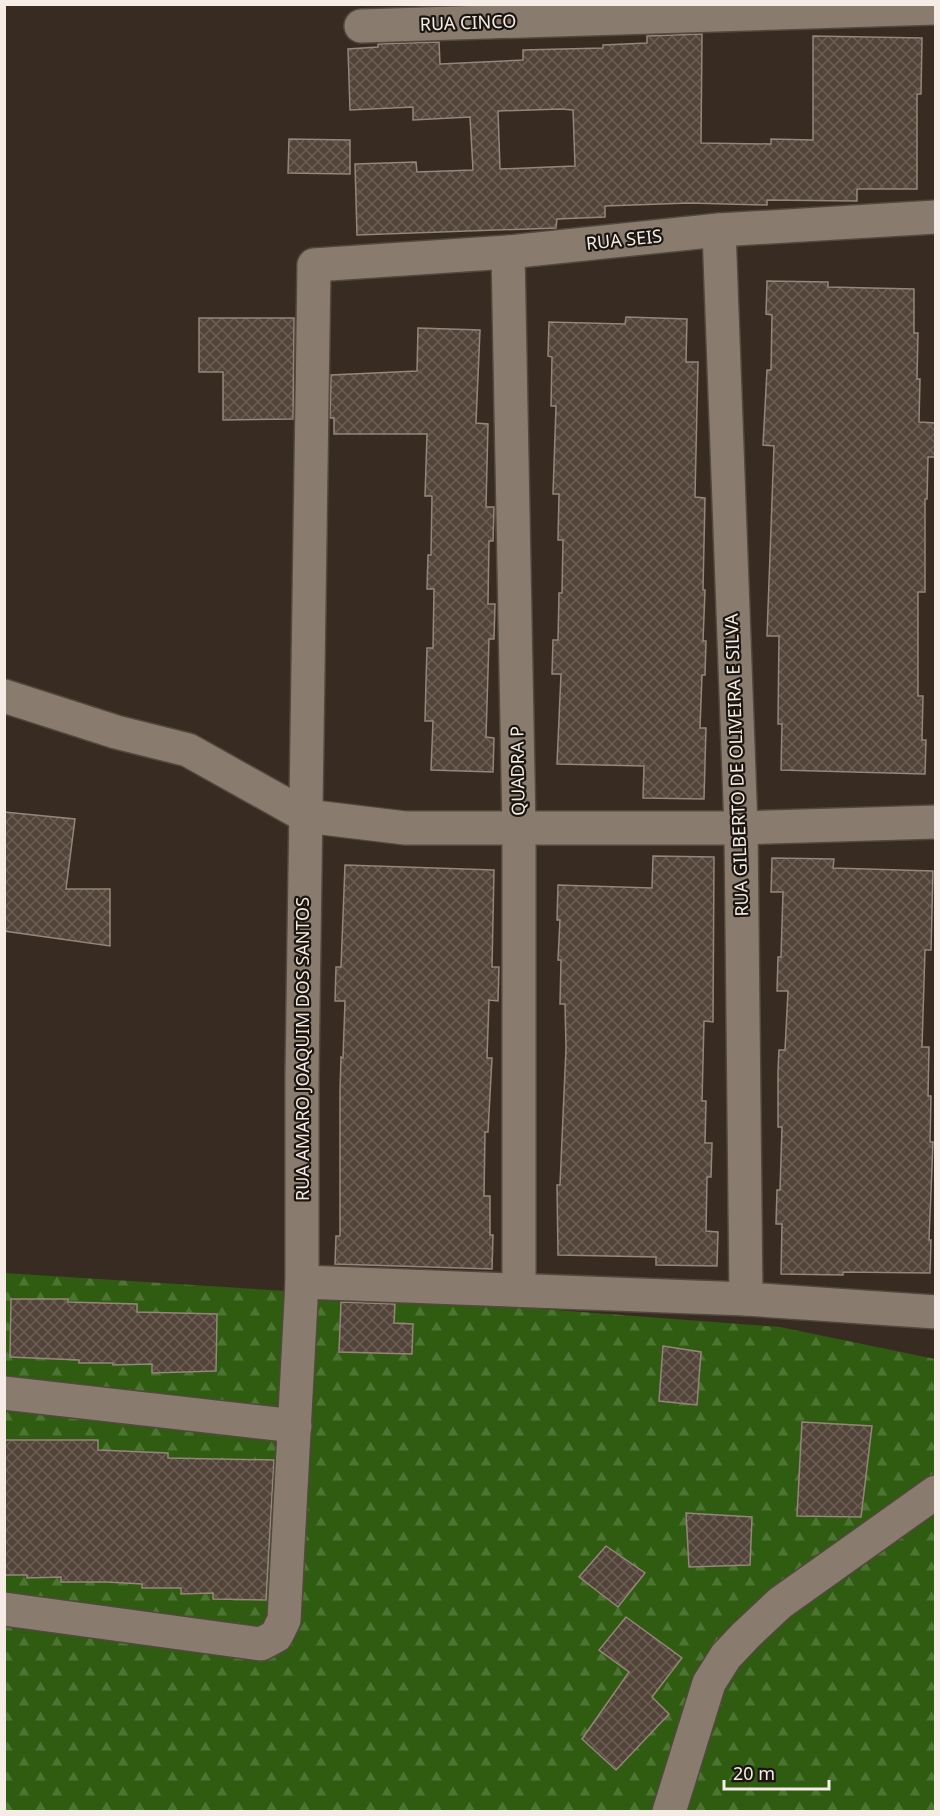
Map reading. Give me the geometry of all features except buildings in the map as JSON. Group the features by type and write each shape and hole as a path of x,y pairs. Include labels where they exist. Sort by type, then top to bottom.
{"street":[{"name":"RUA CINCO","path":"361,26 936,8"},
{"name":"RUA SEIS","path":"314,265 508,252 719,231 936,217"},
{"name":"RUA GILBERTO DE OLIVEIRA E SILVA","path":"719,231 741,828 746,1299"},
{"name":"QUADRA P","path":"508,252 519,828 519,1289"},
{"name":"RUA AMARO JOAQUIM DOS SANTOS","path":"4,1610 261,1644 276,1636 284,1620 302,1282 314,265"},
{"path":"4,696 116,732 188,750 306,816 405,828 741,828 936,822"},
{"path":"302,1282 746,1299 936,1312"},
{"path":"4,1394 295,1426"},
{"path":"669,1812 709,1683 726,1656 780,1603 936,1492"}],"green space":[{"path":"4,1273 380,1297 780,1327 935,1359 935,1811 5,1811"}]}
